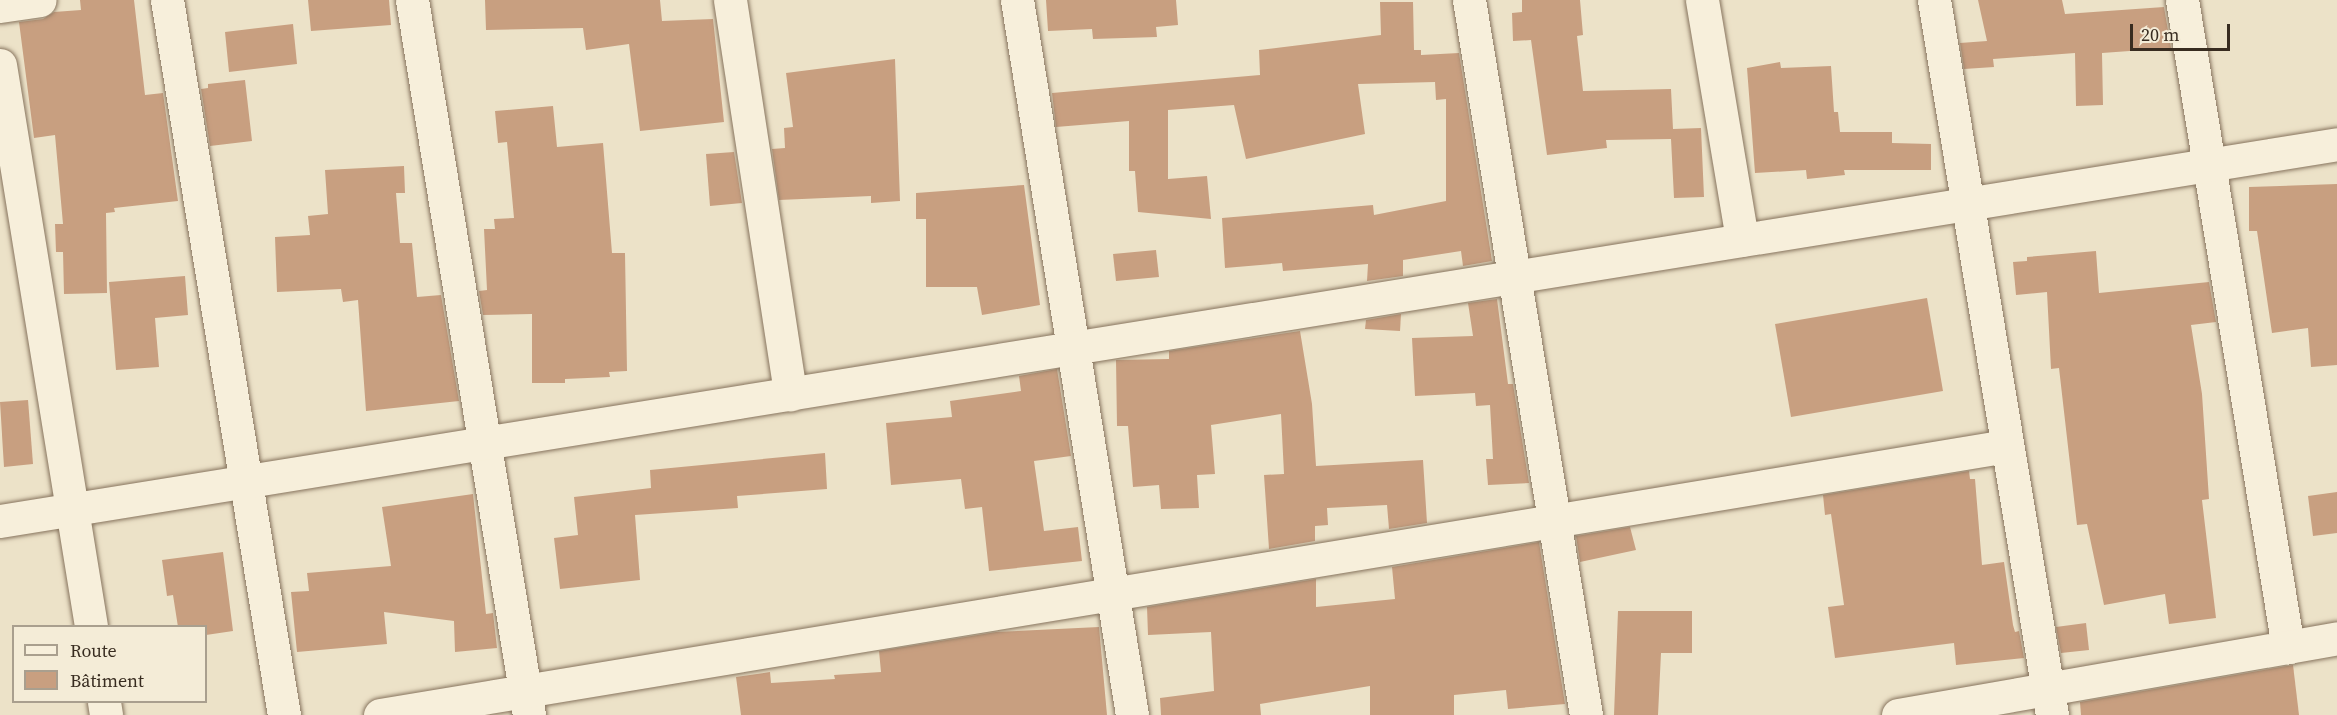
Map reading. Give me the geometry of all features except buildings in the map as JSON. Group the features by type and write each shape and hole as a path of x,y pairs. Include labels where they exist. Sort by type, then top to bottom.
{"street":[{"path":"0,6 40,0"},
{"path":"167,0 284,715"},
{"path":"412,0 527,703"},
{"path":"730,0 790,394"},
{"path":"1017,0 1132,715"},
{"path":"1469,0 1586,715"},
{"path":"1702,0 1742,240"},
{"path":"1934,0 2050,701"},
{"path":"2182,0 2288,647"},
{"path":"0,65 91,625"},
{"path":"0,521 2337,144"},
{"path":"380,715 527,703 1112,594 2007,447"},
{"path":"1898,715 2050,701 2337,638"}]}
